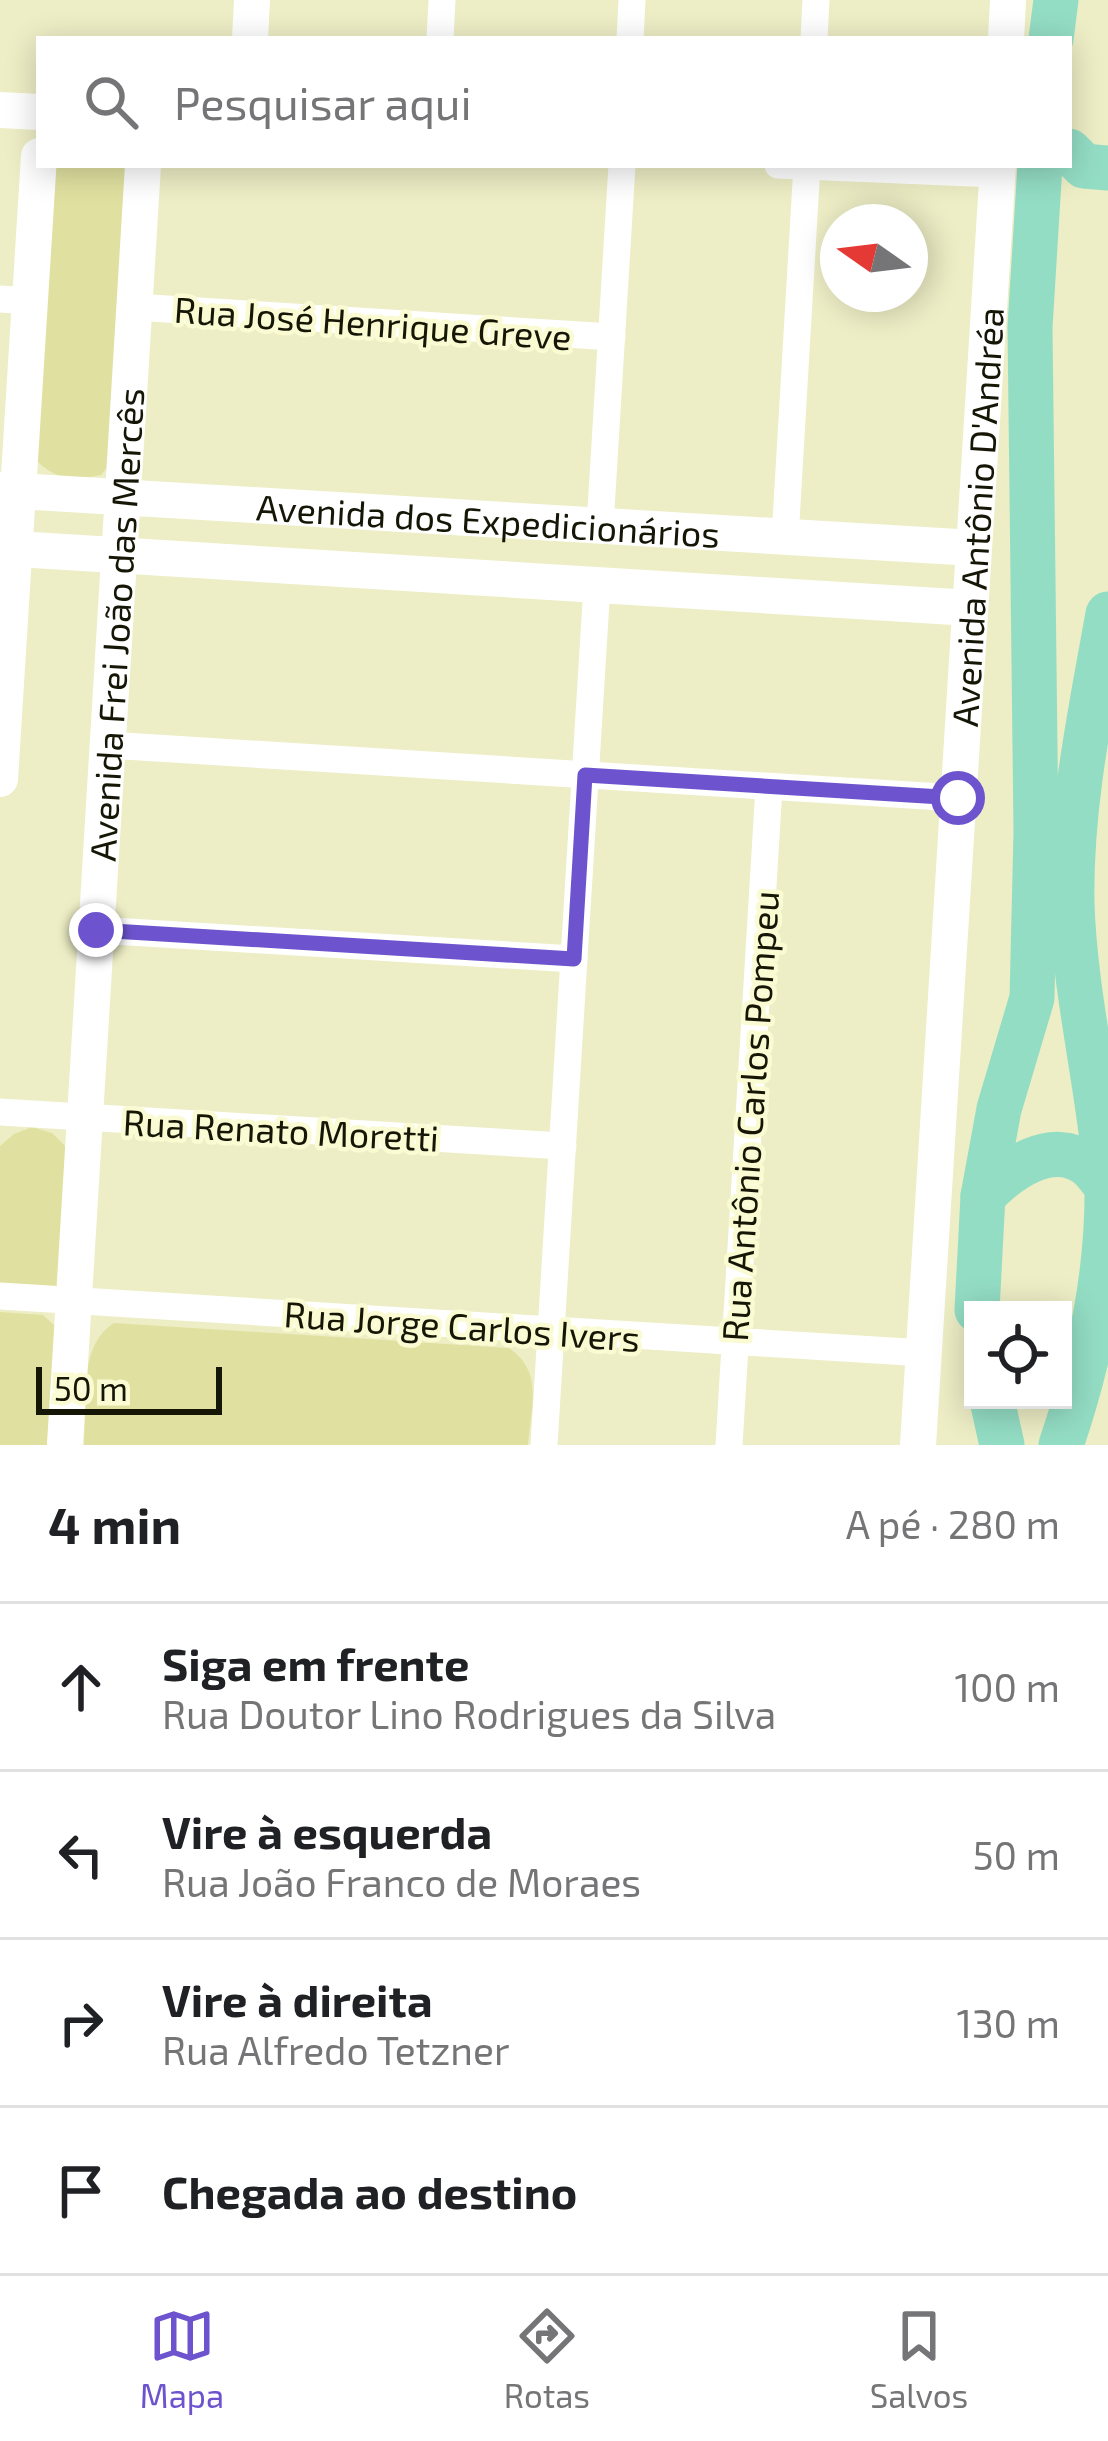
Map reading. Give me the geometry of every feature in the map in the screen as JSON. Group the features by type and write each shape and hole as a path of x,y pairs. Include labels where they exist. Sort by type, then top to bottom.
{"main road":[{"path":"1052,36 1056,0"},
{"path":"1072,154 1084,166 1108,168"},
{"path":"977,1301 983,1196 998,1109 1032,998 1036,832 1030,327 1012,168"},
{"path":"1061,1445 1107,1263 1108,1188 1072,910 1072,838 1108,614"},
{"path":"983,1196 1006,1172 1026,1160 1054,1156 1085,1162 1108,1188"},
{"path":"994,1409 1002,1445"}],"street":[{"path":"250,36 252,0"},
{"path":"440,36 442,0"},
{"path":"630,36 632,0"},
{"path":"814,36 817,0"},
{"path":"1006,36 1008,0"},
{"path":"0,110 36,112"},
{"path":"0,779 15,300 37,168"},
{"name":"Avenida Frei João das Mercês","path":"65,1445 143,168"},
{"path":"600,526 622,168"},
{"path":"785,538 807,168"},
{"name":"Avenida Antônio D'Andréa","path":"918,1445 974,548 1012,168"},
{"name":"Rua José Henrique Greve","path":"135,307 612,337"},
{"name":"Avenida dos Expedicionários","path":"9,490 974,548"},
{"name":"Avenida dos Expedicionários","path":"7,548 970,608"},
{"path":"544,1445 597,585"},
{"path":"108,745 958,798"},
{"name":"Rua Antônio Carlos Pompeu","path":"729,1445 769,787"},
{"path":"96,930 574,959"},
{"name":"Rua Renato Moretti","path":"0,1112 563,1146"},
{"name":"Rua Jorge Carlos Ivers","path":"0,1296 924,1353"}],"green space":[{"path":"56,168 131,168 114,459 101,475 82,478 59,476 37,461"},
{"path":"32,1127 52,1133 66,1147 58,1287 0,1284 0,1146"},
{"path":"0,1312 43,1315 55,1326 47,1445 0,1445"},
{"path":"114,1323 509,1348 520,1357 531,1379 528,1445 84,1445 89,1361 102,1333"}],"route":[{"path":"96,930 574,959 585,775 958,798"}]}
